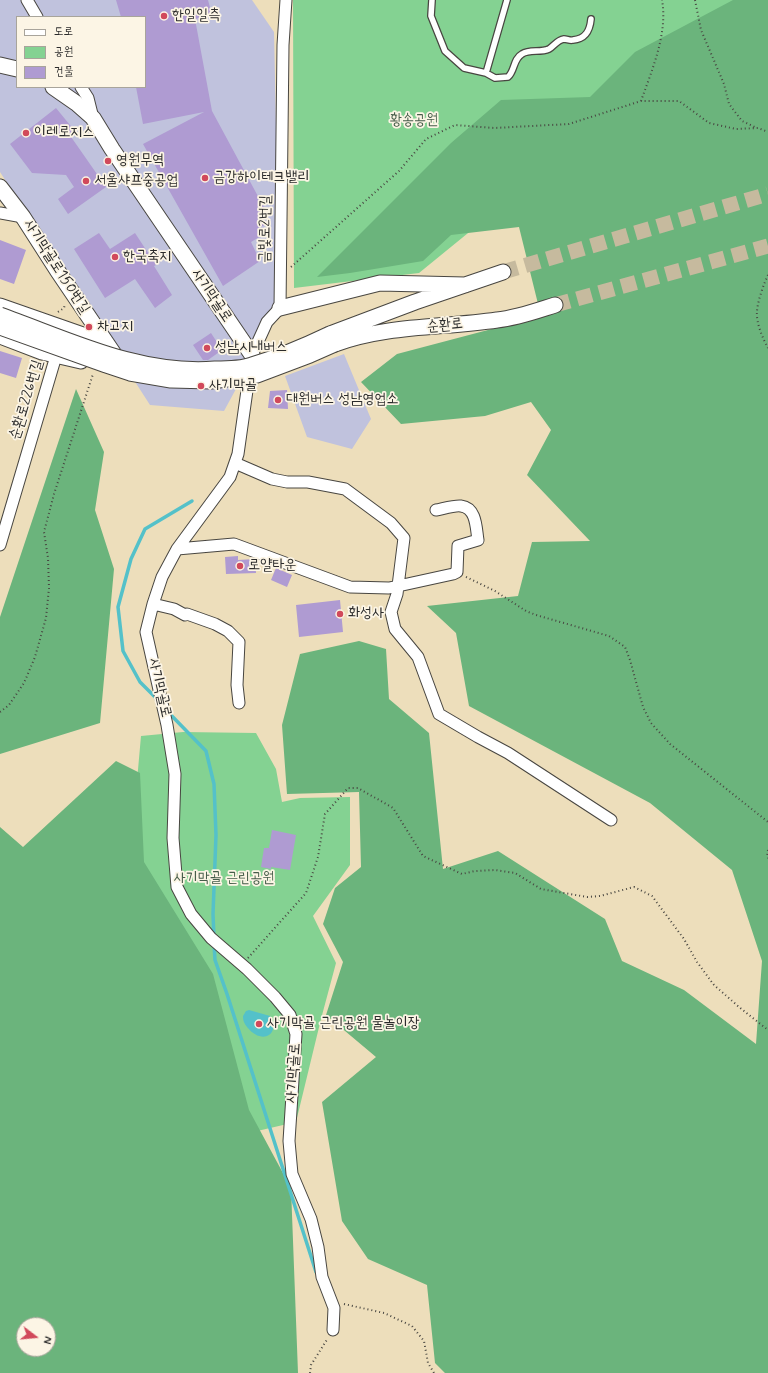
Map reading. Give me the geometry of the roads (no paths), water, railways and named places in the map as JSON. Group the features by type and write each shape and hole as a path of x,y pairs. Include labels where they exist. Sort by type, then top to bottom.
{"main road":[{"path":"0,64 16,69"},
{"name":"사기막골로","path":"55,88 76,102 93,118 112,149 252,355"},
{"name":"사기막골로150번길","path":"0,187 23,217 123,369"},
{"name":"순환로","path":"332,339 371,317 503,272"},
{"path":"280,308 380,283 465,285"},
{"name":"순환로","path":"332,339 348,339 375,333 513,318 555,305"},
{"path":"0,306 82,335 123,369"},
{"path":"0,315 122,359 145,365 185,370 222,369 250,366 304,346 332,339"},
{"path":"0,326 106,365 150,377 178,381 211,380 256,375 310,355 332,339"},
{"path":"0,336 56,356 178,379 225,377 250,374"}],"street":[{"path":"27,0 36,16"},
{"name":"금빛로2번길","path":"280,308 283,44 286,0"},
{"path":"82,88 88,98 93,118"},
{"path":"0,213 23,217"},
{"path":"252,355 267,322 280,308"},
{"name":"사기막골로","path":"252,355 238,454 230,477 177,549 162,577 146,632 167,725 175,774 173,838 177,887 191,914 211,938 275,997 290,1015 296,1034 289,1142 292,1174 311,1219 318,1247 322,1277 334,1308 333,1330"},
{"name":"순환로226번길","path":"0,544 56,356"},
{"path":"235,463 272,480 308,482 345,489 391,523 404,538 398,590 391,612 395,629 418,657 439,714 508,753 611,820"},
{"path":"177,549 234,544 350,587 388,588 398,590 456,572 458,546 478,540 475,517 469,510 462,506 436,510"},
{"path":"153,604 174,609 185,615 187,614 215,624 228,631 239,642 237,685 239,703"}],"lane":[{"path":"432,0 431,16 445,51 464,68 486,72 495,78 508,78 512,74 516,60 520,55 526,52 550,48 559,41 566,39 572,41 583,38 590,29 591,19"},
{"path":"486,72 507,0"}],"water":[{"name":"사기막골 근린공원 물놀이장","path":"249,1010 270,1016 273,1022 272,1032 264,1037 253,1033 244,1022 243,1016 246,1011"}],"waterway":[{"path":"158,700 140,682 123,651 118,607 131,559 145,529 192,501"},
{"path":"167,711 206,751 214,784 216,835 213,914 214,938"},
{"path":"214,944 215,960 316,1272"}],"tunnel":[{"path":"503,272 768,194"},
{"path":"555,305 768,246"}],"place":[{"name":"한일일측","path":"164,16"},
{"name":"이레로지스","path":"26,133"},
{"name":"영원무역","path":"108,161"},
{"name":"금강하이테크밸리","path":"205,178"},
{"name":"서울샤프중공업","path":"86,181"},
{"name":"한국축지","path":"115,257"},
{"name":"차고지","path":"89,327"},
{"name":"성남시내버스","path":"207,348"},
{"name":"사기막골","path":"201,386"},
{"name":"대원버스 성남영업소","path":"278,400"},
{"name":"로얄타운","path":"240,566"},
{"name":"화성사","path":"340,614"},
{"name":"사기막골 근린공원 물놀이장","path":"259,1024"}],"park label":[{"name":"황송공원","path":"414,121"},
{"name":"사기막골 근린공원","path":"224,879"}]}
